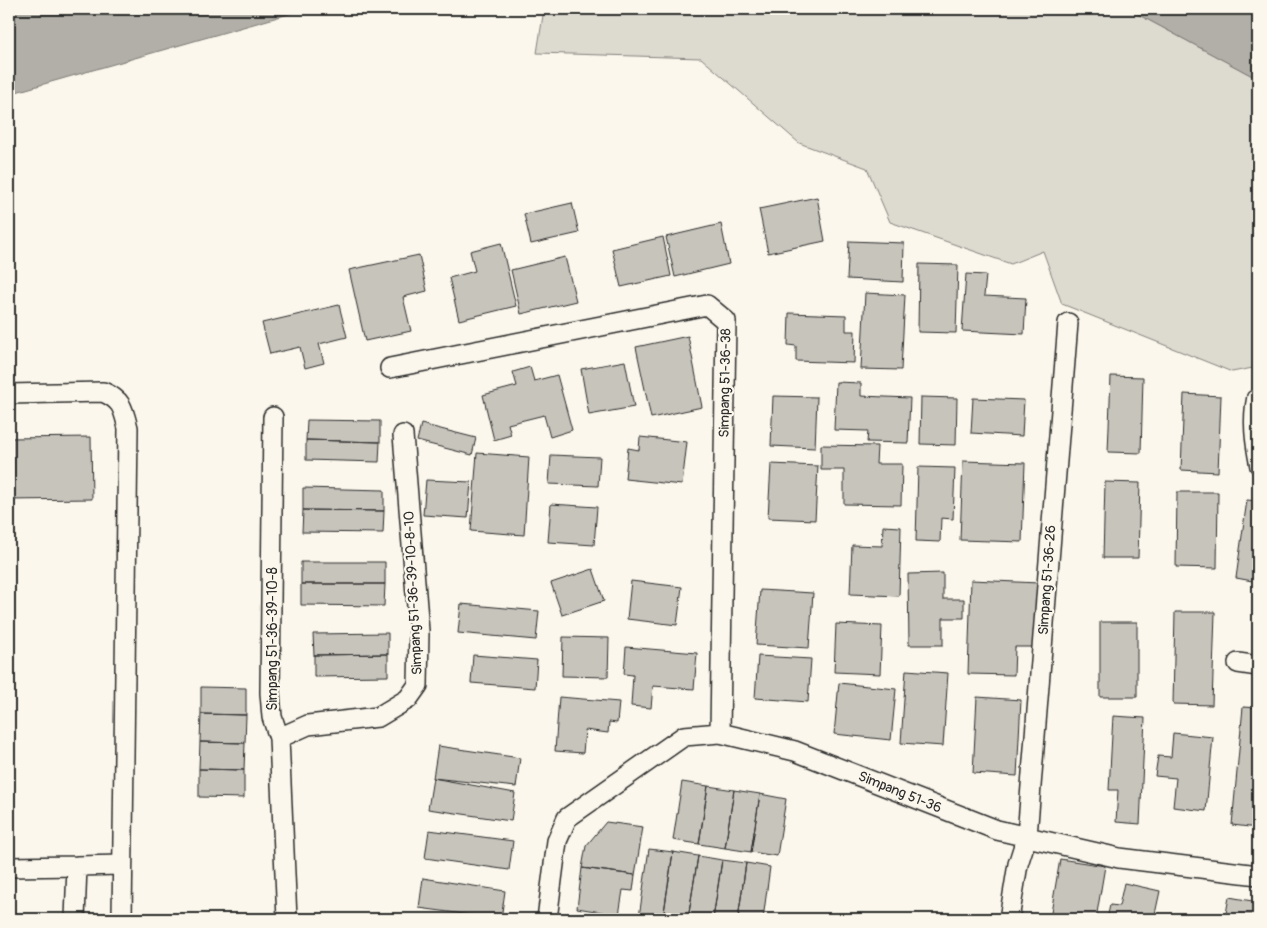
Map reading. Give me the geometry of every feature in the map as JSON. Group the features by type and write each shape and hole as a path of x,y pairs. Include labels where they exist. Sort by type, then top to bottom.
{"street":[{"name":"Simpang 51-36-38","path":"390,368 707,305 726,321 720,733"},
{"name":"Simpang 51-36-26","path":"1009,919 1018,864 1028,836 1068,323"},
{"path":"9,394 103,392 117,398 124,411 128,428 122,919"},
{"name":"Simpang 51-36-39-10-8","path":"273,418 270,693 272,717 279,738 287,919"},
{"name":"Simpang 51-36-39-10-8-10","path":"279,738 308,725 378,717 408,699 418,685 418,631 403,435"},
{"path":"1238,663 1258,666"},
{"name":"Simpang 51-36","path":"546,919 557,841 567,818 684,736 720,733 794,750 997,830 1119,858 1258,875"},
{"path":"9,867 122,865"},
{"path":"75,919 77,866"}],"lane":[{"path":"1258,393 1252,396 1248,414 1255,467 1258,467"}],"shaded area":[{"path":"9,9 306,9 9,94"},
{"path":"544,9 1128,9 1258,79 1258,367 1232,372 1062,304 1043,251 1011,264 890,222 867,168 799,143 701,58 537,53"},
{"path":"1128,9 1258,9 1258,79"}],"building":[{"path":"817,197 825,241 768,253 759,209"},
{"path":"572,203 579,233 531,244 524,214"},
{"path":"721,224 729,264 675,277 666,237"},
{"path":"663,237 671,276 621,287 612,249"},
{"path":"849,241 904,243 903,282 847,279"},
{"path":"501,243 516,306 459,320 449,278 475,271 470,251"},
{"path":"419,255 427,291 403,297 411,331 365,341 349,270"},
{"path":"565,257 576,301 521,314 511,270"},
{"path":"919,264 958,265 956,333 918,332"},
{"path":"966,274 986,275 984,296 1026,298 1024,334 962,331"},
{"path":"865,293 905,295 901,370 861,369"},
{"path":"339,305 347,337 319,344 324,363 305,368 300,347 270,354 262,323"},
{"path":"789,313 846,315 846,331 855,331 854,363 796,361 796,346 788,345"},
{"path":"688,336 702,407 651,418 636,347"},
{"path":"625,361 634,407 589,415 581,369"},
{"path":"530,367 534,381 557,375 572,430 550,437 544,415 508,424 511,435 494,440 483,395 517,386 513,372"},
{"path":"1111,376 1143,377 1141,453 1108,452"},
{"path":"836,382 861,383 861,396 910,398 908,443 867,442 868,431 834,430"},
{"path":"1184,394 1221,396 1218,472 1181,470"},
{"path":"773,396 817,397 815,448 771,446"},
{"path":"921,397 957,398 956,445 920,444"},
{"path":"973,398 1024,400 1022,436 971,433"},
{"path":"1258,418 1258,461 1256,461 1251,420"},
{"path":"307,420 380,421 380,442 306,440"},
{"path":"421,424 476,438 472,455 417,441"},
{"path":"91,437 92,499 9,500 9,438"},
{"path":"640,437 687,442 682,485 625,479 628,448 639,450"},
{"path":"306,440 380,442 379,462 306,460"},
{"path":"821,445 877,446 876,464 902,464 901,505 844,504 844,470 821,470"},
{"path":"477,453 529,457 524,535 471,531"},
{"path":"551,455 600,457 598,486 549,484"},
{"path":"963,461 1025,463 1022,542 960,540"},
{"path":"771,464 818,466 815,520 768,518"},
{"path":"918,467 955,468 953,519 941,518 940,542 916,541"},
{"path":"426,480 471,482 468,518 423,515"},
{"path":"1105,482 1140,483 1138,558 1103,558"},
{"path":"303,488 384,490 384,511 303,510"},
{"path":"1177,492 1218,492 1217,568 1176,567"},
{"path":"1247,500 1258,501 1258,582 1236,578"},
{"path":"551,504 597,507 594,545 548,542"},
{"path":"303,510 384,511 383,533 302,532"},
{"path":"883,526 901,527 899,596 850,594 852,545 882,546"},
{"path":"301,562 385,562 385,584 301,584"},
{"path":"593,569 604,601 562,615 551,583"},
{"path":"943,573 943,599 964,599 964,618 943,618 943,645 909,645 908,574"},
{"path":"971,580 1039,583 1037,647 1015,647 1014,675 968,674"},
{"path":"631,581 682,587 677,625 627,619"},
{"path":"301,584 385,584 384,606 301,605"},
{"path":"760,590 813,593 809,648 756,645"},
{"path":"461,604 539,611 536,640 458,633"},
{"path":"1175,612 1215,612 1212,705 1173,704"},
{"path":"1100,622 1137,622 1137,697 1100,697"},
{"path":"836,624 882,626 880,674 834,672"},
{"path":"388,633 388,654 314,655 313,634"},
{"path":"563,637 609,638 608,677 562,676"},
{"path":"626,647 697,653 694,689 653,686 651,708 631,706 633,675 624,674"},
{"path":"388,654 388,676 314,677 314,655"},
{"path":"473,655 537,660 535,688 471,683"},
{"path":"758,656 811,659 808,702 755,698"},
{"path":"906,670 948,673 943,746 901,743"},
{"path":"839,683 896,689 891,740 834,734"},
{"path":"201,687 246,688 246,715 201,714"},
{"path":"559,697 619,702 617,723 609,722 608,733 585,730 583,753 555,751"},
{"path":"977,697 1021,700 1017,776 973,773"},
{"path":"1243,707 1258,708 1258,828 1232,825"},
{"path":"201,714 246,715 245,743 200,742"},
{"path":"1113,716 1145,718 1140,824 1116,822 1118,790 1109,790"},
{"path":"1173,733 1213,737 1206,811 1173,807 1176,778 1155,776 1158,756 1171,757"},
{"path":"200,742 245,743 244,770 199,769"},
{"path":"438,746 520,758 516,787 433,778"},
{"path":"199,769 244,770 244,798 199,797"},
{"path":"433,778 515,793 511,821 428,809"},
{"path":"682,782 708,786 699,844 673,840"},
{"path":"708,786 734,790 725,848 699,844"},
{"path":"734,790 760,794 751,852 725,848"},
{"path":"760,794 786,799 777,856 751,852"},
{"path":"606,822 643,827 635,875 582,868 586,846"},
{"path":"429,830 513,841 509,870 425,858"},
{"path":"649,849 673,852 663,919 639,917"},
{"path":"673,852 698,856 688,919 663,919"},
{"path":"698,856 722,860 713,919 688,919"},
{"path":"1060,859 1105,866 1096,919 1050,919"},
{"path":"722,860 746,863 738,919 713,919"},
{"path":"746,863 770,867 763,919 738,919"},
{"path":"582,868 635,875 633,891 623,890 619,915 577,908"},
{"path":"423,878 505,891 501,919 419,908"},
{"path":"1124,883 1160,891 1155,914 1167,916 1166,919 1107,919 1110,905 1119,906"},
{"path":"1229,897 1258,902 1258,919 1225,919"}]}
